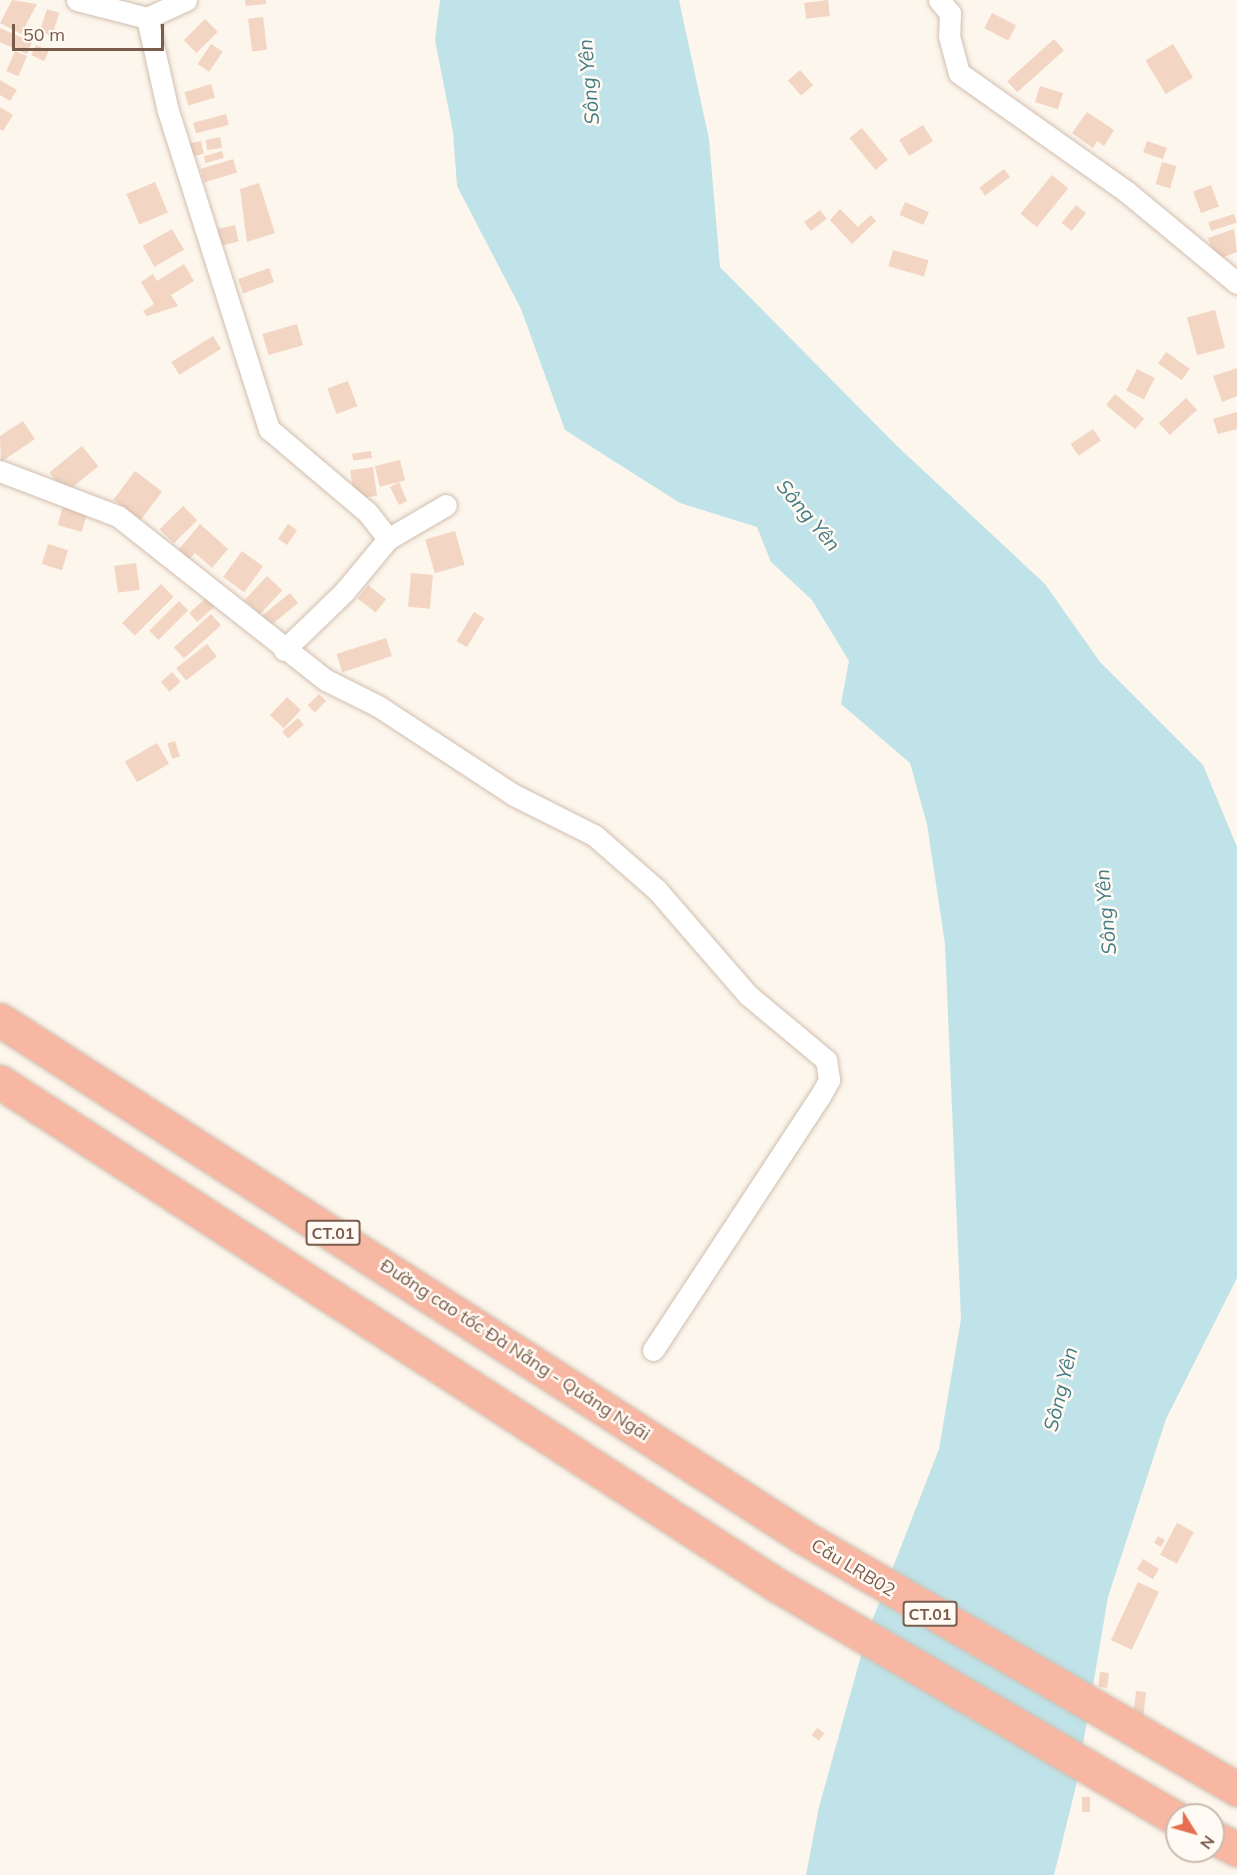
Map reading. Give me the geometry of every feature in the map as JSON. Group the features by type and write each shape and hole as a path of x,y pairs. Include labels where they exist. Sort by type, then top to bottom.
{"highway":[{"name":"Đường cao tốc Đà Nẵng - Quảng Ngãi","path":"0,1020 666,1447"},
{"path":"0,1082 785,1590 1165,1812"},
{"name":"Cầu LRB02","path":"666,1447 909,1601 1237,1789"}],"street":[{"path":"77,0 147,18 186,0"},
{"path":"939,0 950,13 949,36 959,73 1127,192 1237,284"},
{"path":"147,18 168,111 269,429 368,513 388,538"},
{"path":"0,471 118,516 284,650 495,784 594,835 657,890 748,994 826,1060 829,1080 820,1096 653,1350"},
{"path":"284,650 345,592 388,538 446,505"}],"water":[{"name":"Sông Yên","path":"440,0 679,0 709,139 720,267 896,445 1045,584 1100,662 1203,765 1237,847 1237,1278 1166,1419 1108,1597 1076,1786 1054,1875 806,1875 819,1807 867,1634 939,1449 961,1319 945,944 927,824 910,763 841,704 849,661 812,600 771,562 757,527 680,503 565,430 521,309 457,186 453,132 435,40"}],"building":[{"path":"12,0 37,4 21,34 0,23"},
{"path":"245,0 266,0 266,4 246,6"},
{"path":"828,0 830,16 806,19 804,3"},
{"path":"47,9 59,13 52,36 40,32"},
{"path":"992,13 1016,25 1008,40 984,28"},
{"path":"263,17 267,50 252,52 248,19"},
{"path":"205,19 218,32 197,53 184,40"},
{"path":"0,28 32,42 27,54 0,42"},
{"path":"1054,39 1064,50 1017,92 1007,81"},
{"path":"211,44 223,52 209,72 198,64"},
{"path":"1173,44 1193,77 1166,94 1146,60"},
{"path":"36,45 49,51 44,61 31,55"},
{"path":"15,51 27,56 18,76 6,71"},
{"path":"800,70 813,85 801,96 788,80"},
{"path":"0,80 17,90 10,101 0,95"},
{"path":"211,84 215,97 188,106 184,92"},
{"path":"1040,86 1063,93 1058,109 1035,102"},
{"path":"0,107 13,115 3,131 0,129"},
{"path":"1087,112 1114,130 1104,146 1097,141 1093,148 1072,133"},
{"path":"226,114 229,125 196,133 193,123"},
{"path":"923,125 933,141 909,156 899,140"},
{"path":"862,128 888,160 875,170 850,138"},
{"path":"220,137 222,148 207,150 206,140"},
{"path":"201,141 204,154 188,157 185,145"},
{"path":"1147,141 1167,148 1163,159 1143,152"},
{"path":"222,151 224,158 206,163 204,156"},
{"path":"233,159 237,172 205,182 200,169"},
{"path":"1162,162 1176,166 1170,188 1156,184"},
{"path":"1004,169 1010,177 985,196 979,188"},
{"path":"1052,175 1068,188 1037,227 1021,214"},
{"path":"155,182 168,212 139,224 126,194"},
{"path":"259,183 275,233 247,242 240,189"},
{"path":"1211,185 1219,207 1201,213 1193,191"},
{"path":"905,202 929,212 923,225 900,215"},
{"path":"1076,205 1086,213 1072,231 1062,223"},
{"path":"840,209 858,227 871,215 876,221 852,244 830,220"},
{"path":"820,210 827,219 811,231 804,222"},
{"path":"1234,214 1237,223 1211,231 1208,222"},
{"path":"235,225 239,242 213,247 210,231"},
{"path":"172,229 184,250 155,267 143,246"},
{"path":"1234,229 1237,252 1216,260 1208,238"},
{"path":"893,250 929,260 924,277 888,266"},
{"path":"184,264 194,281 171,295 178,306 147,316 143,311 154,304 141,282 153,274 157,281"},
{"path":"269,268 274,282 243,293 238,279"},
{"path":"1215,310 1225,348 1197,355 1187,318"},
{"path":"297,324 303,345 268,355 262,334"},
{"path":"213,336 221,349 179,375 171,362"},
{"path":"1166,352 1190,369 1182,380 1158,363"},
{"path":"1237,368 1237,396 1222,402 1213,376"},
{"path":"1137,369 1155,378 1144,399 1126,390"},
{"path":"348,381 357,406 337,414 327,389"},
{"path":"1115,394 1144,418 1135,429 1106,405"},
{"path":"1186,398 1197,410 1170,435 1159,423"},
{"path":"1237,412 1237,429 1218,434 1213,419"},
{"path":"23,421 35,439 1,462 0,436"},
{"path":"1093,429 1101,441 1078,456 1071,444"},
{"path":"82,446 98,466 66,493 49,472"},
{"path":"371,451 372,458 353,461 352,454"},
{"path":"400,460 405,480 380,487 375,466"},
{"path":"373,467 377,496 354,499 350,470"},
{"path":"135,471 162,491 140,520 113,500"},
{"path":"399,482 407,501 399,505 390,487"},
{"path":"64,503 88,510 82,532 58,525"},
{"path":"183,506 197,520 174,543 160,529"},
{"path":"200,524 228,549 212,568 195,553 186,563 175,554"},
{"path":"288,524 297,530 287,545 278,539"},
{"path":"455,531 465,565 435,573 425,540"},
{"path":"48,544 68,550 62,570 42,564"},
{"path":"242,551 263,566 244,592 223,577"},
{"path":"136,563 140,590 118,593 114,566"},
{"path":"411,573 433,575 430,609 408,607"},
{"path":"267,576 282,590 260,614 244,600"},
{"path":"161,584 174,597 135,636 122,623"},
{"path":"368,585 386,599 376,613 358,598"},
{"path":"290,593 298,603 270,626 262,616"},
{"path":"207,597 215,606 197,622 189,613"},
{"path":"179,601 188,610 158,640 149,631"},
{"path":"474,612 484,618 467,647 456,641"},
{"path":"211,614 221,625 184,659 174,647"},
{"path":"386,638 392,656 342,672 337,654"},
{"path":"207,644 217,657 186,681 176,668"},
{"path":"172,672 181,682 170,692 161,682"},
{"path":"319,694 326,701 315,712 308,705"},
{"path":"287,697 301,710 284,728 270,715"},
{"path":"298,718 304,725 288,739 282,732"},
{"path":"175,741 180,756 172,759 167,743"},
{"path":"157,743 169,764 137,782 125,762"},
{"path":"1177,1523 1194,1532 1177,1564 1160,1555"},
{"path":"1158,1536 1165,1540 1161,1547 1154,1543"},
{"path":"1143,1559 1159,1569 1153,1579 1137,1569"},
{"path":"1138,1582 1159,1592 1132,1650 1111,1640"},
{"path":"1100,1672 1109,1673 1107,1688 1098,1687"},
{"path":"1136,1691 1146,1692 1144,1715 1134,1714"},
{"path":"817,1728 824,1733 819,1741 812,1735"},
{"path":"1082,1797 1090,1797 1090,1812 1082,1812"}]}
